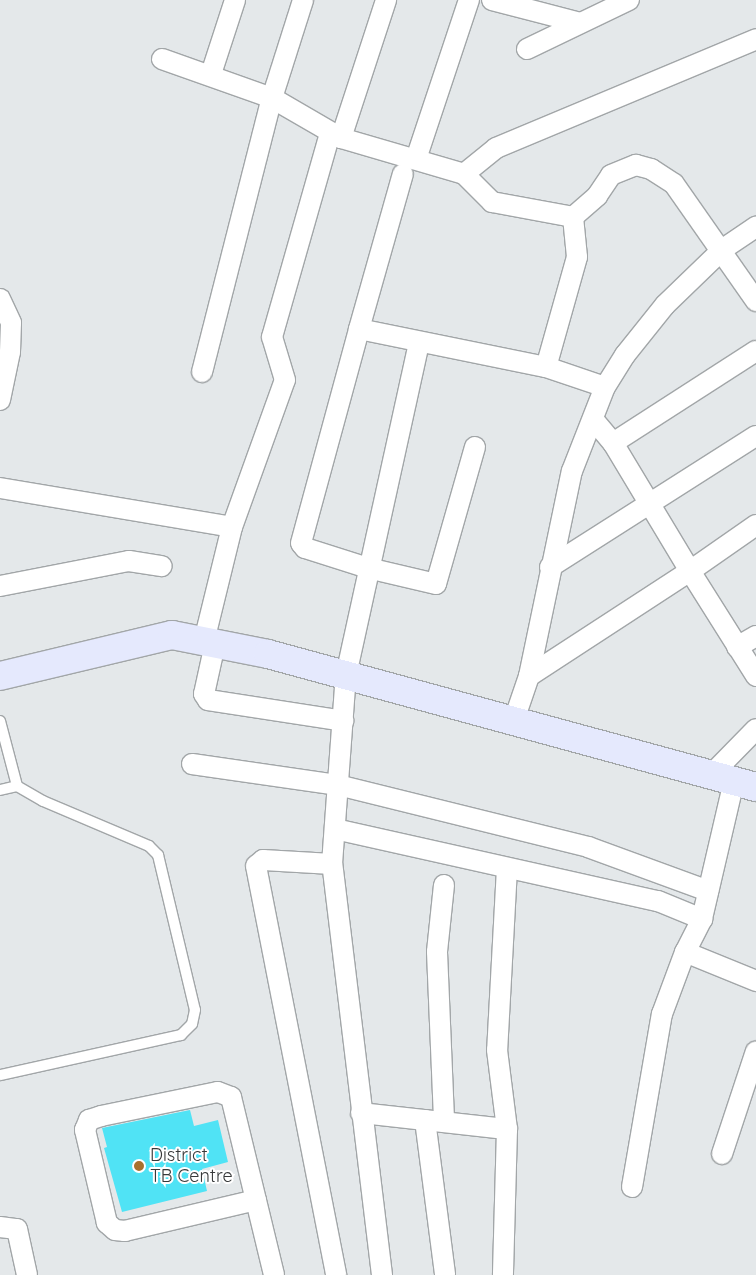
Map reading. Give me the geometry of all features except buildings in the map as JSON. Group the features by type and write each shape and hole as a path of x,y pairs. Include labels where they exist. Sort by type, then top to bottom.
{"street":[{"path":"211,74 235,0"},
{"path":"202,372 272,98 303,0"},
{"path":"343,721 208,700 204,694 210,643 232,527 285,380 272,337 336,135 386,0"},
{"path":"416,159 469,0"},
{"path":"492,0 580,23"},
{"path":"528,48 580,23 596,7 629,0"},
{"path":"464,174 496,148 756,39"},
{"path":"162,59 211,74 272,98 336,135 464,174 492,202 573,217"},
{"path":"573,217 596,196 611,175 636,165 668,177 723,249 756,301"},
{"path":"403,174 301,543 305,548 368,568 436,584 474,447"},
{"path":"546,367 577,257 573,217"},
{"path":"513,723 530,676 550,567 572,471 606,387 625,355 665,305 723,249 756,227"},
{"path":"0,300 11,323 10,352 0,400"},
{"path":"359,329 419,344 546,367 606,387"},
{"path":"382,1275 332,864 346,675 368,568 419,344"},
{"path":"614,443 756,351"},
{"path":"594,419 614,443 652,504 690,571 756,676"},
{"path":"550,567 652,504 756,436"},
{"path":"0,488 232,527"},
{"path":"530,676 690,571 756,525"},
{"path":"0,586 129,561 162,566"},
{"path":"0,676 172,635 346,675 513,723 734,781"},
{"path":"737,647 756,636"},
{"path":"632,1187 662,1014 685,952 702,919 734,781 756,729"},
{"path":"192,764 338,785 588,847 708,891"},
{"path":"334,829 416,844 507,868 658,901 702,919"},
{"path":"332,864 263,860 256,866 336,1275"},
{"path":"503,1275 507,1129 497,1050 507,868"},
{"path":"444,885 437,992 435,1121 445,1275"},
{"path":"685,952 756,981"},
{"path":"722,1154 756,1051"},
{"path":"256,1200 125,1231 115,1230 107,1223 85,1130 89,1120 218,1092 231,1097 256,1200 274,1275"},
{"path":"362,1113 507,1129"},
{"path":"0,1227 17,1229 27,1275"}],"lane":[{"path":"0,721 17,786 43,802 149,846 158,855 195,1010 192,1024 181,1035 0,1076"},
{"path":"0,790 17,786"}],"place":[{"name":"District TB Centre","path":"139,1166"}]}
